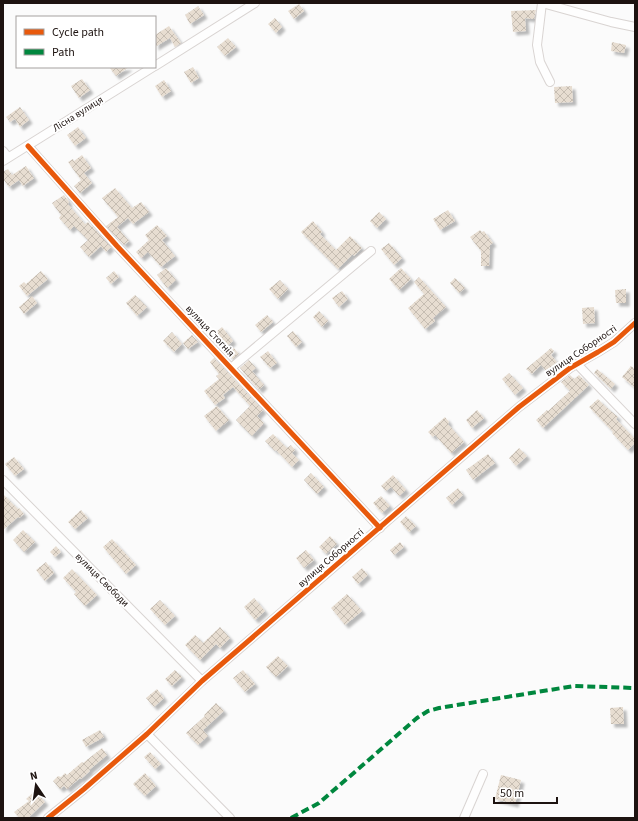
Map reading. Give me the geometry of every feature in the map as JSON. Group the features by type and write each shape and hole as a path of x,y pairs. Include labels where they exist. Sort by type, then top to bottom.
{"street":[{"name":"Лісна вулиця","path":"156,65 255,3"},
{"path":"550,82 540,62 537,45 542,3 635,27"},
{"name":"Лісна вулиця","path":"5,156 28,146 151,68"},
{"name":"вулиця Стогнія","path":"28,146 117,246 380,528"},
{"path":"231,368 371,251"},
{"name":"вулиця Соборності","path":"48,818 147,734 202,681 519,407 577,364 608,345 635,323"},
{"name":"вулиця Соборності","path":"577,364 635,424"},
{"name":"вулиця Свободи","path":"3,480 202,681"},
{"path":"147,734 230,818"},
{"path":"464,818 483,774"}],"building":[{"path":"299,4 304,11 294,19 288,11"},
{"path":"198,6 204,15 190,24 185,15"},
{"path":"536,10 534,19 525,18 526,31 513,32 511,11"},
{"path":"275,18 282,27 276,33 268,24"},
{"path":"169,26 181,43 175,47 170,38 156,46 156,34"},
{"path":"228,38 236,47 225,56 217,47"},
{"path":"612,42 626,45 624,53 611,51"},
{"path":"193,67 199,78 191,83 184,72"},
{"path":"110,68 128,68 116,76"},
{"path":"82,79 90,90 79,98 71,86"},
{"path":"164,80 171,91 162,97 155,86"},
{"path":"572,86 573,102 555,103 554,87"},
{"path":"20,107 29,120 20,127 15,119 10,122 6,117"},
{"path":"78,127 86,138 75,146 67,135"},
{"path":"82,155 91,168 84,173 92,183 80,193 74,186 81,180 68,162 73,159 74,161"},
{"path":"26,166 34,178 23,186 19,180 9,187 3,179 3,172 8,169 12,175"},
{"path":"115,188 132,208 141,202 149,212 133,224 128,218 117,227 129,241 124,245 106,226 118,217 102,198"},
{"path":"64,195 69,202 68,204 85,224 88,222 111,247 106,252 101,246 89,257 80,247 88,240 74,226 70,230 59,218 61,215 52,203"},
{"path":"448,210 455,221 440,230 433,219"},
{"path":"379,212 386,219 377,228 370,221"},
{"path":"313,221 322,232 320,234 336,250 350,236 362,248 354,256 353,254 338,269 301,232"},
{"path":"157,225 167,236 162,240 175,256 161,267 148,252 141,258 136,252 149,240 145,235"},
{"path":"480,230 482,232 484,231 493,243 490,245 489,266 481,266 481,251 470,237"},
{"path":"389,243 402,258 394,265 381,249"},
{"path":"166,268 176,280 167,288 157,275"},
{"path":"401,268 411,279 399,290 389,279"},
{"path":"41,271 48,279 27,296 19,286 24,282 26,284"},
{"path":"114,271 119,277 111,284 106,278"},
{"path":"419,277 446,307 433,318 435,321 425,329 408,308 424,294 414,282"},
{"path":"455,278 465,288 459,293 450,283"},
{"path":"280,280 288,289 278,299 269,289"},
{"path":"626,289 626,303 616,303 615,290"},
{"path":"342,291 348,299 339,307 332,298"},
{"path":"135,295 147,307 137,316 126,303"},
{"path":"32,296 37,303 24,314 19,307"},
{"path":"594,307 595,323 583,324 582,308"},
{"path":"319,311 328,321 322,327 313,317"},
{"path":"267,315 273,322 261,332 255,325"},
{"path":"222,327 233,341 226,347 220,339 216,342 211,336"},
{"path":"293,331 302,342 296,347 287,336"},
{"path":"172,332 182,344 174,352 163,341"},
{"path":"192,335 198,342 188,349 183,343"},
{"path":"234,348 239,354 233,359 227,353"},
{"path":"551,348 554,351 551,355 557,362 546,371 541,365 532,374 526,369"},
{"path":"268,351 277,363 270,368 260,357"},
{"path":"214,358 263,410 257,416 264,423 252,436 236,420 250,406 233,387 223,395 225,398 215,405 204,391 219,379 216,376 219,374 210,362"},
{"path":"249,360 256,368 252,371 264,385 259,390 240,368"},
{"path":"631,366 635,369 635,388 622,377"},
{"path":"597,369 615,384 611,389 594,373"},
{"path":"509,373 523,388 515,395 502,379"},
{"path":"570,375 574,379 579,375 589,385 543,428 536,420 570,391 561,382"},
{"path":"598,399 618,417 616,419 635,439 635,443 628,450 589,407"},
{"path":"217,406 229,420 216,431 204,416"},
{"path":"477,410 484,418 472,428 466,420"},
{"path":"445,417 449,422 448,424 464,442 451,453 435,435 433,437 428,432"},
{"path":"273,434 287,448 291,445 295,450 292,453 299,460 292,467 265,441"},
{"path":"519,448 527,456 516,466 509,458"},
{"path":"488,454 495,463 473,480 466,470"},
{"path":"14,457 24,469 15,476 5,464"},
{"path":"311,473 324,487 317,494 304,480"},
{"path":"393,475 406,490 399,496 391,487 386,491 381,486"},
{"path":"458,488 463,495 452,505 446,498"},
{"path":"3,494 24,514 19,518 18,517 3,530"},
{"path":"381,496 390,506 382,513 373,503"},
{"path":"81,510 88,518 75,529 68,522"},
{"path":"406,516 416,526 409,532 400,522"},
{"path":"23,530 35,542 24,552 13,540"},
{"path":"330,536 337,544 326,554 319,547"},
{"path":"112,539 136,565 126,574 103,547"},
{"path":"400,542 404,547 394,555 390,550"},
{"path":"56,546 61,552 55,557 50,552"},
{"path":"306,550 314,560 304,568 296,558"},
{"path":"46,562 54,573 45,581 36,570"},
{"path":"362,568 368,575 358,584 352,577"},
{"path":"72,569 97,595 85,606 74,594 76,592 63,578"},
{"path":"347,594 362,611 345,625 331,608"},
{"path":"254,598 265,611 255,620 244,607"},
{"path":"160,600 175,616 165,625 150,609"},
{"path":"220,627 230,638 220,648 216,644 200,660 185,645 195,635 203,643"},
{"path":"278,656 288,666 276,677 266,667"},
{"path":"175,670 182,677 172,686 165,679"},
{"path":"243,670 255,684 245,692 233,678"},
{"path":"157,689 164,698 154,707 146,698"},
{"path":"216,703 224,711 203,730 208,736 198,745 186,733 205,716 204,715"},
{"path":"623,707 624,724 611,724 610,708"},
{"path":"100,730 104,737 86,747 82,740"},
{"path":"102,748 107,755 81,779 80,778 67,789 64,786 60,789 53,781 58,776 61,777 65,773 67,775"},
{"path":"150,752 161,764 155,769 144,757"},
{"path":"145,773 156,786 145,796 133,784"},
{"path":"501,775 521,780 515,804 495,799"},
{"path":"35,791 45,802 28,818 19,818 14,812 29,801 26,799"}],"marked path":[{"path":"291,818 319,803 417,718 428,711 574,686 635,688"}],"cycle path":[{"path":"28,146 117,246 380,528"},
{"path":"48,818 147,734 202,681 519,407 570,368 614,342 635,323"}]}
